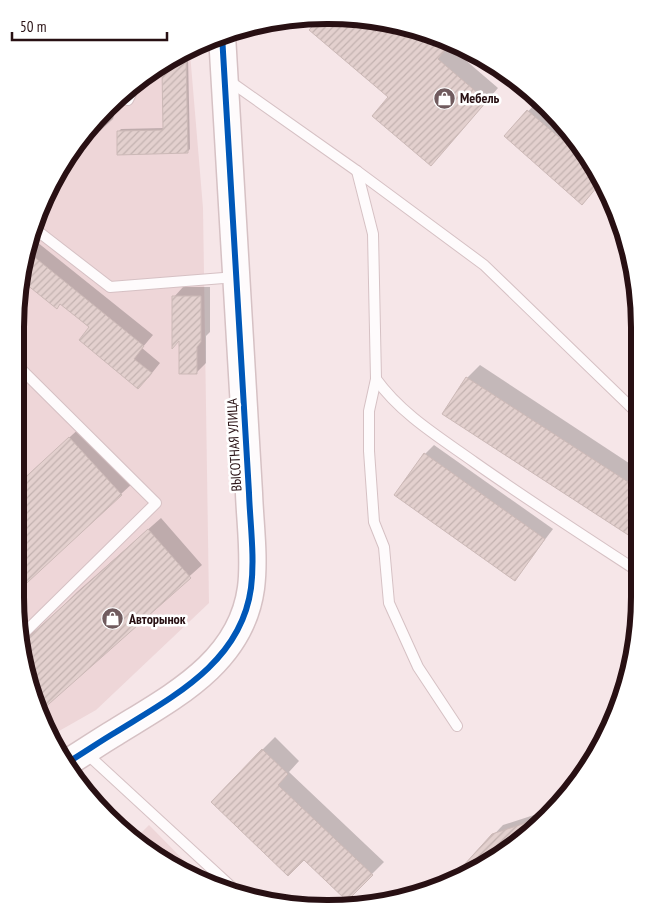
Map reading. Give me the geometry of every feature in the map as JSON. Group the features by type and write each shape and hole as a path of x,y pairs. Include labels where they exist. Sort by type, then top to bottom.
{"street":[{"name":"ВЫСОТНАЯ УЛИЦА","path":"75,758 155,708 200,676 228,647 246,613 251,586 252,564 223,43"}],"lane":[{"path":"225,78 357,170 484,265 631,407"},
{"path":"357,170 373,234 376,379 369,411 371,499 374,522 384,547 390,603 418,667 457,726"},
{"path":"39,232 110,287 237,277"},
{"path":"24,372 156,503 26,632"},
{"path":"376,379 389,397 402,409 444,441 631,567"},
{"path":"75,758 225,882"}],"shaded area":[{"name":"Авторынок","path":"190,56 203,208 209,603 96,710 56,733 34,675 26,636 24,616 24,308 26,288 34,249 47,211 64,176 75,159 99,127 127,99 159,75"},
{"path":"149,825 191,868 159,849 140,834"}],"building":[{"path":"314,24 367,26 375,32 378,28 406,34 444,47 447,48 438,59 487,101 431,166 372,116 388,97 309,30"},
{"path":"186,59 188,153 117,155 117,131 163,130 162,73"},
{"path":"527,110 571,148 597,187 582,205 504,136"},
{"path":"33,256 144,346 134,359 152,373 138,389 79,340 89,327 60,304 57,309 27,285"},
{"path":"172,296 201,296 201,342 197,347 197,374 179,374 179,341 172,349"},
{"path":"466,377 631,484 631,537 442,414"},
{"path":"69,437 122,495 24,586 24,479"},
{"path":"424,453 545,539 515,581 394,495"},
{"path":"148,529 191,578 45,707 34,675 27,639"},
{"path":"262,749 288,774 278,785 373,875 347,900 304,860 288,876 211,802"},
{"path":"532,821 496,849 459,870 492,834"}],"cycle path":[{"path":"72,760 160,705 202,674 219,657 234,637 245,614 251,588 252,540 222,43"}],"place":[{"name":"Мебель","path":"444,98"},
{"name":"Авторынок","path":"113,619"}]}
